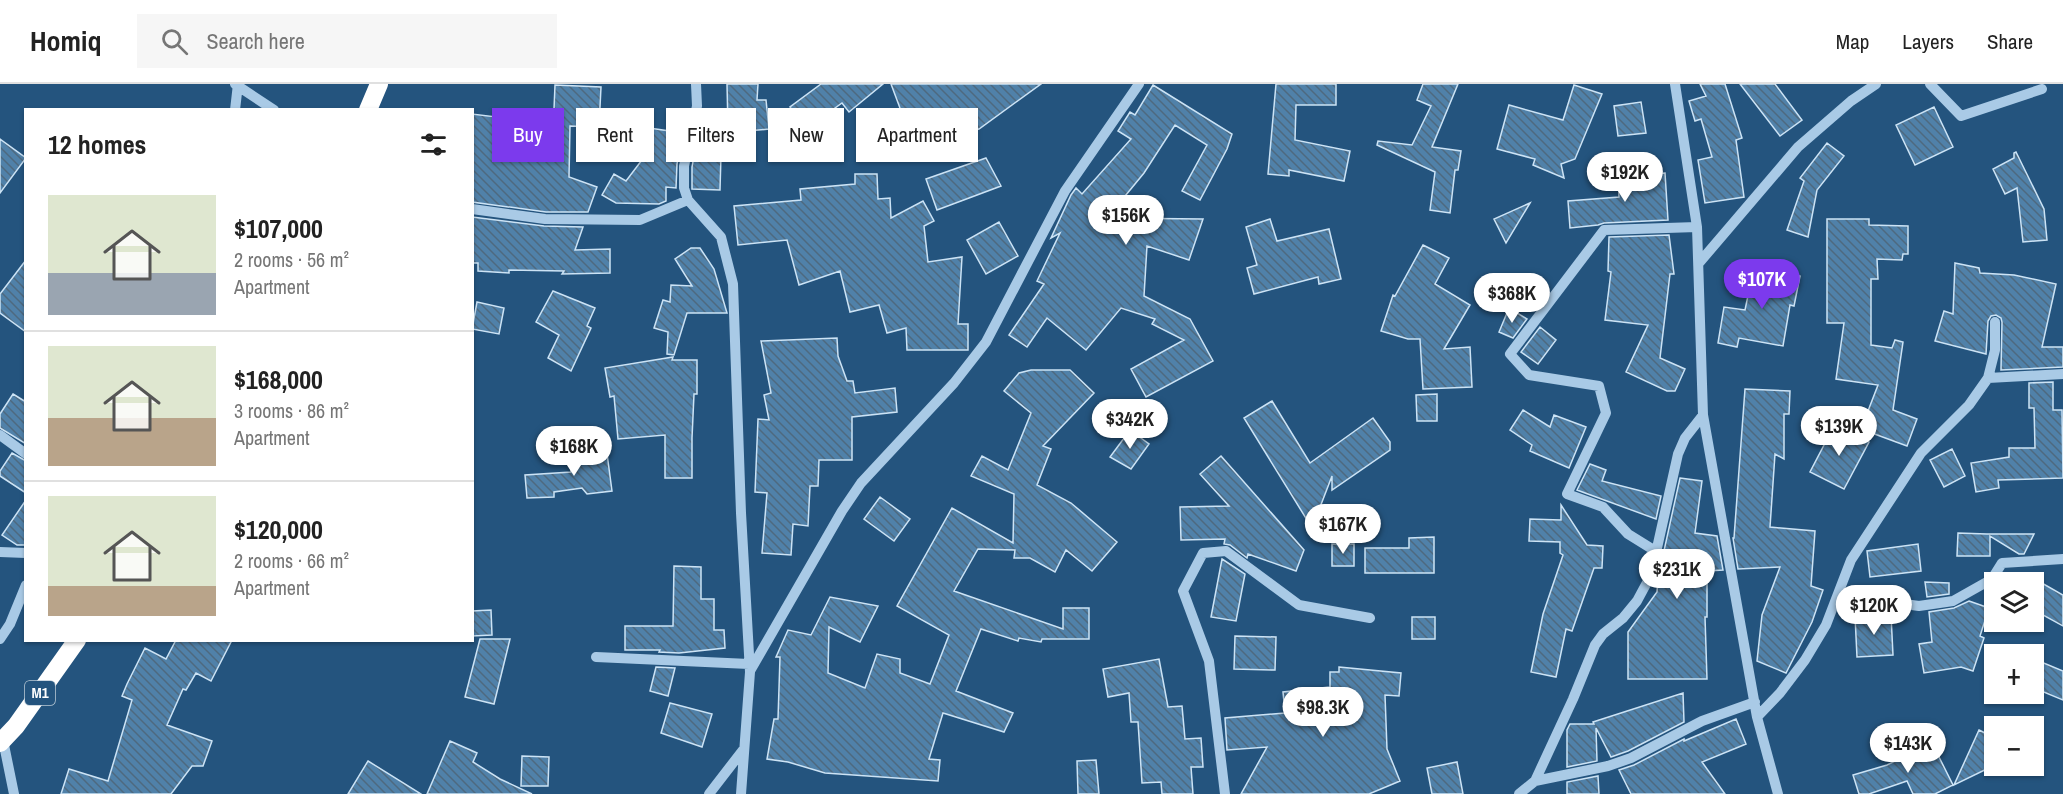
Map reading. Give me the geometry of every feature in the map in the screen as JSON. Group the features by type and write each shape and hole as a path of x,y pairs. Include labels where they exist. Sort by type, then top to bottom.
{"highway":[{"path":"369,108 379,84"},
{"name":"M1","path":"2,742 76,642"}],"street":[{"path":"696,84 697,106 684,166 684,188 688,200 721,237 733,284 749,668 741,794"},
{"path":"749,668 842,510 861,483 954,383 986,342 1065,191 1139,84"},
{"path":"1675,84 1697,227 1702,415 1757,717 1778,794"},
{"path":"1699,263 1798,147 1851,100 1876,84"},
{"path":"1930,84 1960,116 2042,89"},
{"path":"235,108 237,85 271,108"},
{"path":"474,209 545,219 640,220 688,200"},
{"path":"1657,552 1628,534 1603,507 1567,494 1606,413 1599,386 1529,375 1510,354 1604,230 1697,227"},
{"path":"1757,717 1780,693 1805,660 1826,625 1851,560 1921,453 1969,405 1988,378 1995,350 1995,322"},
{"path":"1988,378 2063,374"},
{"path":"1520,794 1535,781 1595,645 1603,634 1623,618 1637,601 1651,575 1678,454 1685,438 1702,415"},
{"path":"0,435 24,453"},
{"path":"1225,794 1209,662 1183,591 1203,553 1226,551 1299,605 1370,618"},
{"path":"0,552 24,553"},
{"path":"1838,595 1919,606 1953,601 1992,579 2002,563 2063,559"},
{"path":"0,639 10,624 24,590"},
{"path":"596,657 749,668"},
{"path":"1535,781 1608,766 1631,758 1702,721 1755,702"},
{"path":"2,742 14,794"},
{"path":"709,794 743,750"}],"building":[{"path":"727,84 758,84 757,100 766,100 768,129 756,130 756,108 728,108"},
{"path":"821,84 883,84 849,112 842,103 835,108 790,107"},
{"path":"891,84 1041,84 978,129 978,108 900,108"},
{"path":"1276,84 1336,84 1336,105 1296,105 1295,140 1350,151 1344,181 1289,170 1289,176 1268,174"},
{"path":"1423,84 1458,84 1432,147 1461,151 1458,170 1455,170 1450,213 1430,210 1435,172 1377,145 1378,141 1412,145 1431,106 1417,100"},
{"path":"1700,84 1725,84 1742,138 1736,140 1744,197 1705,203 1698,160 1712,157 1701,119 1695,121 1689,101 1706,96"},
{"path":"1740,84 1775,84 1802,120 1780,136"},
{"path":"555,85 601,87 600,108 576,108 576,126 570,126 569,177 597,187 588,212 546,212 474,202 474,114 492,116 492,162 564,162 564,108 554,108"},
{"path":"1153,85 1232,134 1227,149 1200,200 1182,191 1207,145 1175,125 1144,173 1107,218 1203,219 1189,260 1147,246 1144,296 1190,319 1213,361 1146,397 1131,369 1184,340 1152,324 1155,319 1121,308 1086,350 1047,318 1027,347 1009,335 1044,284 1037,281 1060,233 1051,238 1071,195 1076,188 1082,194 1131,139 1118,131 1130,112 1135,115"},
{"path":"1574,85 1602,94 1575,159 1561,164 1564,178 1533,165 1535,159 1497,149 1509,105 1563,120"},
{"path":"1641,102 1646,133 1618,136 1614,106"},
{"path":"1934,107 1953,147 1915,165 1896,125"},
{"path":"654,129 666,130 666,162 677,162 676,188 666,187 666,201 659,204 616,203 602,195 614,174 626,181 640,162 654,162"},
{"path":"0,139 24,157 24,161 0,193"},
{"path":"1827,143 1844,156 1817,190 1808,237 1787,230 1804,181 1800,178"},
{"path":"2016,152 2044,209 2047,240 2023,242 2017,188 2005,194 1993,169 2014,158"},
{"path":"986,158 1001,186 937,210 926,179"},
{"path":"693,162 721,162 720,190 692,189"},
{"path":"1665,173 1668,220 1604,223 1570,228 1568,201 1619,197 1618,176"},
{"path":"855,174 877,174 878,199 890,198 891,218 923,201 934,221 924,226 928,262 962,257 958,324 968,324 968,350 907,350 906,328 887,333 879,305 850,312 840,271 799,285 787,240 738,245 734,206 801,200 800,189 855,184"},
{"path":"1530,203 1506,243 1494,219"},
{"path":"474,217 544,226 583,227 575,250 610,249 610,273 478,271 478,263 474,263"},
{"path":"1270,219 1277,241 1329,229 1341,279 1319,284 1318,277 1254,294 1247,268 1257,265 1246,227"},
{"path":"1827,219 1869,219 1869,225 1908,226 1908,254 1903,254 1902,260 1877,259 1878,279 1871,279 1871,345 1892,348 1895,340 1903,342 1893,410 1917,419 1907,446 1861,429 1878,385 1836,379 1844,323 1827,323"},
{"path":"999,222 1018,256 986,274 967,240"},
{"path":"1669,235 1674,274 1670,274 1660,358 1685,369 1675,391 1667,391 1626,372 1648,325 1605,320 1611,272 1608,271 1609,237"},
{"path":"1423,245 1449,258 1435,284 1470,305 1444,349 1470,347 1472,387 1423,389 1420,339 1408,339 1381,331 1393,295 1395,296"},
{"path":"691,248 700,248 714,269 727,313 687,313 674,355 667,354 668,332 654,328 663,300 670,302 671,285 692,286 675,259"},
{"path":"24,263 24,331 0,313 0,294"},
{"path":"1955,263 1979,268 1980,273 2014,275 2056,284 2042,347 2063,347 2063,367 2001,370 2002,322 2001,318 1996,315 1991,316 1988,321 1986,354 1935,341 1944,311 1953,314"},
{"path":"1754,267 1800,276 1794,306 1790,305 1783,346 1739,338 1737,347 1718,343 1724,307 1745,310"},
{"path":"553,291 595,308 587,326 591,328 571,371 548,358 559,335 536,322"},
{"path":"477,302 504,308 499,334 474,329"},
{"path":"1509,308 1527,319 1513,338 1499,332"},
{"path":"1540,327 1556,340 1538,364 1521,352"},
{"path":"837,338 838,356 847,381 853,381 855,393 895,388 897,412 852,417 852,460 819,460 818,486 810,486 808,526 793,524 791,555 762,553 767,493 755,492 758,419 769,420 764,395 771,393 761,341"},
{"path":"673,357 672,360 697,360 692,478 665,478 665,435 618,439 614,396 610,397 605,368"},
{"path":"1031,370 1070,370 1094,393 1043,446 1051,449 1037,485 1071,503 1117,542 1092,571 1066,550 1055,572 1030,558 1014,558 1015,550 978,549 954,591 1063,629 1063,608 1089,608 1089,639 1042,639 1041,642 1019,638 1018,641 981,629 956,691 1013,713 1004,732 943,713 929,759 940,760 938,781 825,773 788,762 767,759 774,719 778,719 780,657 776,657 788,630 811,635 830,597 878,606 860,642 829,627 828,673 865,688 877,654 900,659 900,673 930,684 949,635 897,606 952,508 1013,543 1014,494 971,476 982,456 1008,470 1031,413 1004,391 1019,373"},
{"path":"2053,382 2053,410 2062,410 2063,478 1998,480 1999,488 1976,492 1971,463 2009,457 2009,448 2035,448 2034,408 2029,408 2029,383"},
{"path":"1745,389 1790,391 1789,414 1784,414 1784,459 1775,454 1770,527 1815,531 1811,586 1823,590 1812,622 1786,673 1757,661 1762,615 1780,567 1738,569 1733,538"},
{"path":"13,394 24,401 24,443 0,428 0,414"},
{"path":"1437,394 1437,421 1417,421 1416,395"},
{"path":"1272,401 1310,463 1373,418 1390,442 1390,450 1332,490 1332,476 1312,528 1244,418"},
{"path":"1523,410 1550,427 1554,415 1586,427 1569,468 1530,451 1532,445 1510,430"},
{"path":"1835,424 1869,442 1844,489 1810,472"},
{"path":"1130,430 1149,444 1131,469 1110,457"},
{"path":"606,446 612,491 587,494 582,488 554,492 554,497 527,498 525,475 571,472 570,460 585,457 584,450"},
{"path":"1952,449 1965,476 1944,487 1930,460"},
{"path":"12,453 24,460 24,492 0,476 0,471"},
{"path":"1221,456 1304,550 1296,571 1248,554 1247,558 1230,545 1224,544 1225,539 1181,540 1180,507 1229,506 1200,474"},
{"path":"1590,464 1606,470 1602,481 1661,496 1656,519 1577,490"},
{"path":"1680,478 1702,481 1695,533 1717,536 1723,570 1707,571 1707,617 1705,617 1707,679 1628,679 1628,632 1657,592"},
{"path":"880,497 910,519 894,541 864,519"},
{"path":"24,503 24,545 17,545 2,535"},
{"path":"1561,505 1587,545 1603,546 1602,568 1594,568 1572,631 1566,629 1556,677 1531,672 1543,614 1563,555 1560,553 1560,542 1529,541 1530,519 1561,520"},
{"path":"1958,533 2034,534 2024,554 2019,554 1990,536 1990,556 1957,556"},
{"path":"1434,537 1434,573 1365,573 1365,548 1409,548 1409,538"},
{"path":"1332,544 1354,544 1354,566 1332,566"},
{"path":"1918,544 1921,571 1870,577 1867,551"},
{"path":"1222,559 1245,574 1236,621 1211,617"},
{"path":"674,566 701,567 701,599 714,599 714,630 724,630 725,648 679,653 659,652 660,650 625,650 625,626 673,626"},
{"path":"1925,582 1949,583 1949,594 1927,597"},
{"path":"2044,584 2063,595 2063,626 2044,616"},
{"path":"1969,601 1984,606 1984,624 1980,636 1984,638 1973,671 1961,667 1924,673 1919,644 1932,642 1929,612 1954,608"},
{"path":"491,610 492,635 474,636 474,611"},
{"path":"1891,615 1893,655 1857,657 1855,616"},
{"path":"1412,617 1435,617 1435,639 1412,639"},
{"path":"1235,636 1276,637 1275,670 1234,669"},
{"path":"480,639 510,639 494,704 465,697"},
{"path":"175,642 231,642 211,681 196,673 186,690 183,689 167,725 212,741 203,766 192,766 171,794 61,794 69,769 108,781 132,700 122,696 127,684 145,648 166,659"},
{"path":"1159,659 1168,707 1182,706 1185,739 1201,738 1203,767 1191,767 1193,794 1162,794 1161,782 1142,783 1138,722 1131,722 1129,693 1108,697 1103,669"},
{"path":"2044,663 2063,671 2063,700 2044,692"},
{"path":"656,667 675,668 668,696 650,691"},
{"path":"1339,667 1401,673 1399,696 1385,695 1387,749 1400,781 1369,794 1241,794 1267,747 1227,750 1225,718 1285,713 1283,692 1330,687 1330,672 1339,672"},
{"path":"1683,693 1684,722 1628,751 1611,757 1596,728 1597,761 1567,767 1567,730 1570,724 1594,724 1593,722"},
{"path":"670,703 712,714 702,747 661,733"},
{"path":"1736,719 1746,744 1702,762 1725,794 1631,794 1619,770 1634,765 1684,739 1684,741"},
{"path":"1979,730 1984,732 1984,770 1954,785"},
{"path":"450,741 477,753 473,762 500,779 532,794 427,794"},
{"path":"1932,743 1953,785 1935,794 1913,794 1907,781 1869,794 1859,794 1853,775 1887,765"},
{"path":"522,756 549,757 548,786 521,786"},
{"path":"1096,760 1099,794 1078,794 1077,761"},
{"path":"368,761 421,794 348,794"},
{"path":"1457,762 1463,794 1432,794 1427,768"},
{"path":"1598,776 1599,794 1567,794 1567,782"}]}
